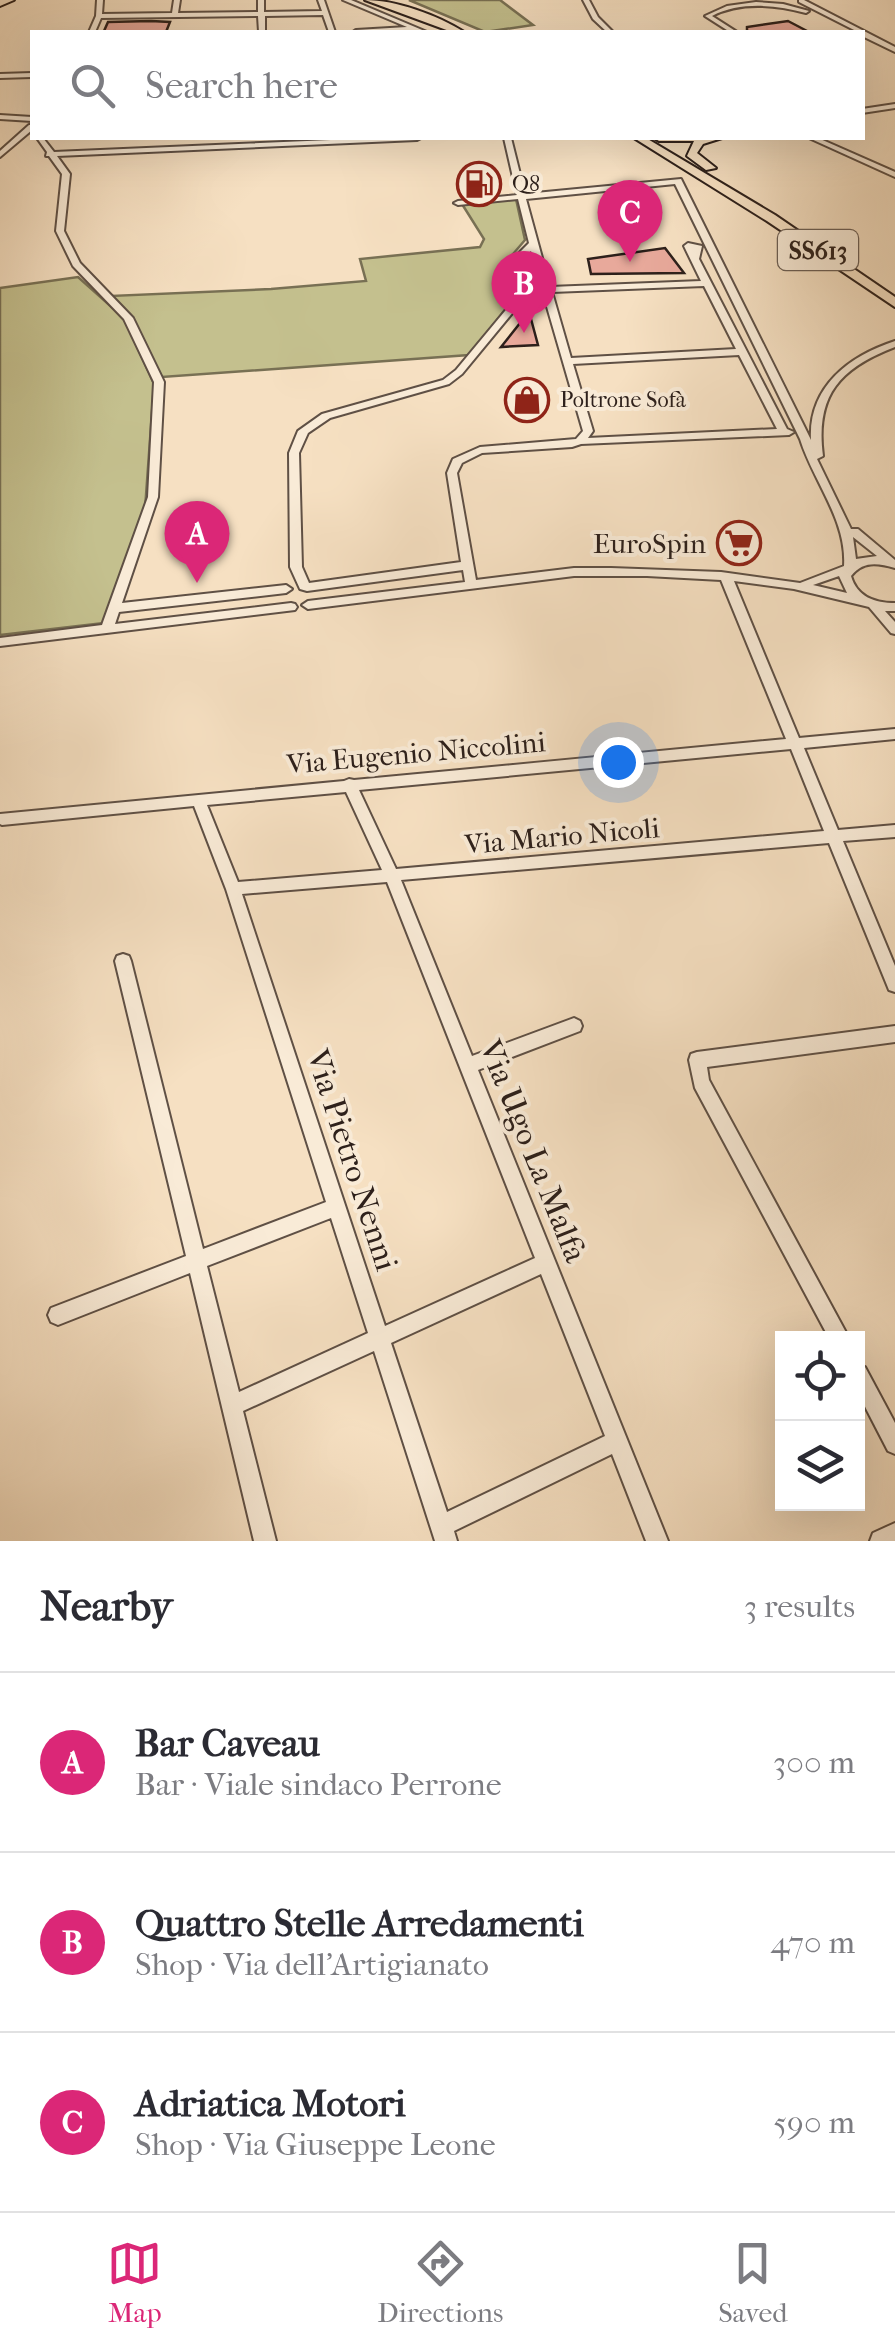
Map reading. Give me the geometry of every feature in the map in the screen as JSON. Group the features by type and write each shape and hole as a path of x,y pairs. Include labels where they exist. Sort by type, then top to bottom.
{"highway":[{"path":"0,1 10,0"},
{"path":"369,0 455,30"},
{"path":"386,0 455,30"},
{"path":"399,0 468,30"},
{"path":"639,140 662,156 678,181"},
{"name":"SS613","path":"639,140 772,218 895,303"},
{"name":"SS613","path":"653,140 744,193 895,294"},
{"path":"708,140 699,142 691,154 744,193"}],"street":[{"path":"93,30 100,0"},
{"path":"175,15 177,0"},
{"path":"261,0 262,30"},
{"path":"321,0 331,30"},
{"path":"346,0 420,30"},
{"path":"586,0 595,18 608,30"},
{"path":"763,4 772,0"},
{"path":"786,0 844,30"},
{"path":"800,0 853,30"},
{"path":"813,0 820,11"},
{"path":"731,30 708,16 721,9 763,4 806,11"},
{"path":"99,16 326,12"},
{"path":"386,30 416,28"},
{"path":"865,37 895,53"},
{"path":"0,76 30,75"},
{"path":"865,111 895,106"},
{"path":"0,117 30,119"},
{"path":"0,152 30,129"},
{"path":"41,140 66,174 59,225 69,251 84,274 128,318 158,382 152,497 107,630"},
{"path":"48,154 180,143 322,140"},
{"path":"507,140 532,244 588,431 580,441"},
{"path":"821,140 895,175"},
{"path":"458,203 678,181 802,431 813,468 851,542 851,566"},
{"path":"290,607 282,600 296,567 294,453 302,431 326,416 446,382 459,372 525,291 520,255 532,244"},
{"path":"696,256 784,432"},
{"path":"525,291 708,283"},
{"path":"895,344 850,364 827,386 816,412 815,445 859,549 846,582 895,630"},
{"path":"568,362 741,352"},
{"path":"471,585 452,473 457,461 480,450 580,441 802,431"},
{"path":"854,532 895,564"},
{"path":"772,583 814,582 874,560 895,564"},
{"path":"114,608 307,588 468,565"},
{"path":"296,567 314,597 308,605"},
{"path":"0,642 574,572 726,577 828,590 895,608"},
{"path":"726,577 895,985"},
{"path":"307,588 381,596"},
{"path":"218,616 286,589"},
{"name":"Via Eugenio Niccolini","path":"2,819 895,734"},
{"name":"Via Ugo La Malfa","path":"349,784 392,876 657,1541"},
{"name":"Via Pietro Nenni","path":"198,799 234,889 444,1534"},
{"name":"Via Mario Nicoli","path":"234,889 895,831"},
{"path":"123,961 265,1541"},
{"path":"467,1066 574,1026"},
{"path":"835,1331 702,1082 697,1060 895,1034"},
{"path":"58,1314 336,1207"},
{"path":"231,1406 545,1263"},
{"path":"865,1387 895,1444"},
{"path":"444,1534 616,1441"},
{"path":"881,1541 895,1534"}],"shaded area":[{"path":"409,0 500,0 533,25 480,30"},
{"path":"516,199 525,240 513,254 519,288 505,294 516,296 469,355 162,377 131,316 109,296 366,281 360,259 480,247 484,239 462,204"},
{"path":"78,277 124,318 154,384 145,509 104,623 0,635 0,288"}],"building":[{"path":"788,21 805,30 747,30"},
{"path":"108,22 170,22 167,30 104,30"},
{"path":"665,248 684,273 591,274 588,259"},
{"path":"524,318 531,319 538,345 501,347"}],"place":[{"name":"Q8","path":"479,184"},
{"name":"Adriatica Motori","path":"630,262"},
{"name":"Quattro Stelle Arredamenti","path":"524,333"},
{"name":"Poltrone Sofà","path":"527,400"},
{"name":"EuroSpin","path":"739,543"},
{"name":"Bar Caveau","path":"197,583"}]}
